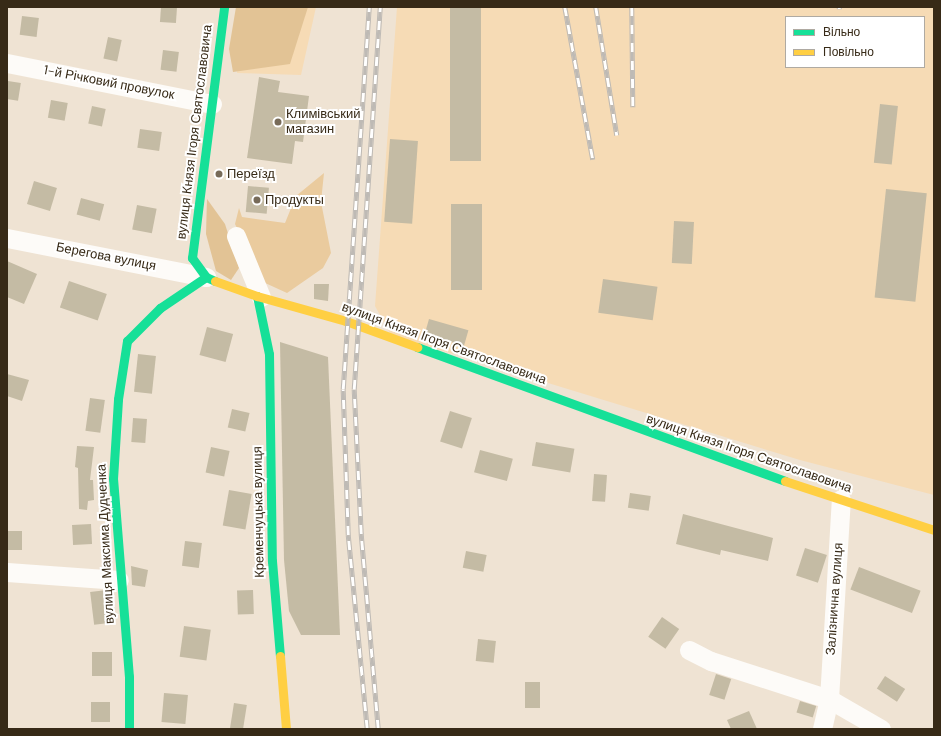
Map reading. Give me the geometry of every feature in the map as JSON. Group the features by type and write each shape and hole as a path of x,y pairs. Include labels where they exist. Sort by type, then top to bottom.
{"street":[{"name":"вулиця Князя Ігоря Святославовича","path":"224,7 192,258 206,276 259,297 346,321 731,463 934,530"},
{"name":"1-й Річковий провулок","path":"7,63 212,104"},
{"path":"236,236 259,297"},
{"name":"Берегова вулиця","path":"7,238 206,276"},
{"name":"вулиця Максима Дудченка","path":"129,729 129,677 119,580 113,479 118,399 127,341 160,308 206,276"},
{"name":"Кременчуцька вулиця","path":"259,297 269,354 272,561 286,729"},
{"name":"Залізнична вулиця","path":"822,729 829,699 841,500"},
{"path":"7,572 119,580"},
{"path":"689,650 712,661 829,699 881,729"}],"shaded area":[{"path":"236,7 308,7 290,64 233,72 229,49"},
{"path":"245,7 316,7 301,75 237,73"},
{"path":"397,7 934,7 934,495 800,460 391,335 375,306"},
{"path":"324,173 321,202 331,253 323,268 287,293 263,282 235,224 239,208 242,217 285,223 296,196"},
{"path":"207,199 225,224 239,268 231,280 216,271 206,234"}],"building":[{"path":"161,7 177,8 176,23 160,22"},
{"path":"450,7 481,7 481,161 450,161"},
{"path":"22,16 39,18 37,37 20,35"},
{"path":"108,37 122,40 117,61 103,59"},
{"path":"163,50 179,52 176,72 161,70"},
{"name":"Климівський магазин","path":"259,77 280,81 278,92 309,96 303,142 295,141 292,164 247,158"},
{"path":"8,81 21,83 18,101 7,99"},
{"path":"51,100 68,103 65,121 48,118"},
{"path":"880,104 898,106 892,165 874,163"},
{"path":"92,106 106,109 102,127 88,124"},
{"path":"140,129 162,132 159,151 137,148"},
{"path":"390,139 418,141 412,224 384,222"},
{"path":"34,181 57,188 50,211 27,204"},
{"name":"Продукты","path":"248,186 269,188 267,214 246,212"},
{"path":"886,189 927,193 915,302 875,297"},
{"path":"81,198 104,204 100,221 77,214"},
{"path":"451,204 482,204 482,290 451,290"},
{"path":"137,205 157,209 152,233 132,230"},
{"path":"674,221 694,222 692,264 672,263"},
{"path":"7,261 37,274 24,304 7,297"},
{"path":"603,279 657,287 653,320 598,313"},
{"path":"69,281 107,294 98,320 60,307"},
{"path":"314,284 329,284 328,301 314,299"},
{"path":"429,319 468,330 464,346 425,334"},
{"path":"207,327 233,334 226,362 199,355"},
{"path":"280,342 328,357 340,635 301,635 289,611 284,560"},
{"path":"138,354 156,356 152,394 134,392"},
{"path":"7,374 29,380 22,401 7,396"},
{"path":"90,398 105,400 100,433 85,431"},
{"path":"232,409 250,413 245,432 228,428"},
{"path":"450,411 472,418 462,449 440,441"},
{"path":"133,418 147,419 145,443 131,442"},
{"path":"536,442 574,449 570,472 532,466"},
{"path":"77,446 94,447 90,480 93,480 94,500 88,501 87,510 79,509 78,468 75,467"},
{"path":"211,447 230,451 224,476 206,472"},
{"path":"480,450 513,459 507,481 474,472"},
{"path":"594,474 607,475 605,502 592,501"},
{"path":"229,490 252,494 245,529 223,525"},
{"path":"630,493 651,496 649,511 628,508"},
{"path":"683,514 773,538 768,561 721,550 720,555 676,544"},
{"path":"91,524 92,544 73,545 72,525"},
{"path":"7,531 22,531 22,550 7,550"},
{"path":"185,541 202,543 199,568 182,566"},
{"path":"805,548 827,555 818,583 796,576"},
{"path":"466,551 487,555 483,572 463,568"},
{"path":"131,566 148,570 145,587 132,585"},
{"path":"859,567 921,591 912,613 850,589"},
{"path":"107,590 111,623 94,625 90,592"},
{"path":"253,590 254,614 238,615 237,591"},
{"path":"662,617 679,629 665,649 648,637"},
{"path":"184,626 211,630 206,660 180,657"},
{"path":"478,639 496,641 494,663 476,661"},
{"path":"92,652 112,652 112,676 92,676"},
{"path":"716,674 731,679 724,700 709,695"},
{"path":"885,676 905,689 897,702 877,689"},
{"path":"525,682 540,682 540,708 525,708"},
{"path":"164,693 188,695 185,724 161,722"},
{"path":"800,701 816,706 813,717 796,712"},
{"path":"91,702 110,702 110,722 91,722"},
{"path":"234,703 247,705 243,729 230,729"},
{"path":"749,711 757,729 731,729 727,720"}],"railway":[{"path":"367,729 348,535 343,389 369,7"},
{"path":"378,729 361,534 354,389 380,7"},
{"path":"565,7 593,159"},
{"path":"596,7 617,135"},
{"path":"632,7 633,107"}],"traffic: fast":[{"path":"215,281 206,277 192,258 224,7"},
{"path":"129,729 129,677 113,479 118,399 127,341 160,308 206,277"},
{"path":"257,296 269,354 272,561 280,656"},
{"path":"417,347 785,481"}],"traffic: slow":[{"path":"215,281 257,296 346,321 417,347"},
{"path":"785,481 934,530"},
{"path":"280,656 286,729"}],"place":[{"name":"Климівський магазин","path":"278,122"},
{"name":"Переїзд","path":"219,174"},
{"name":"Продукты","path":"257,200"}]}
